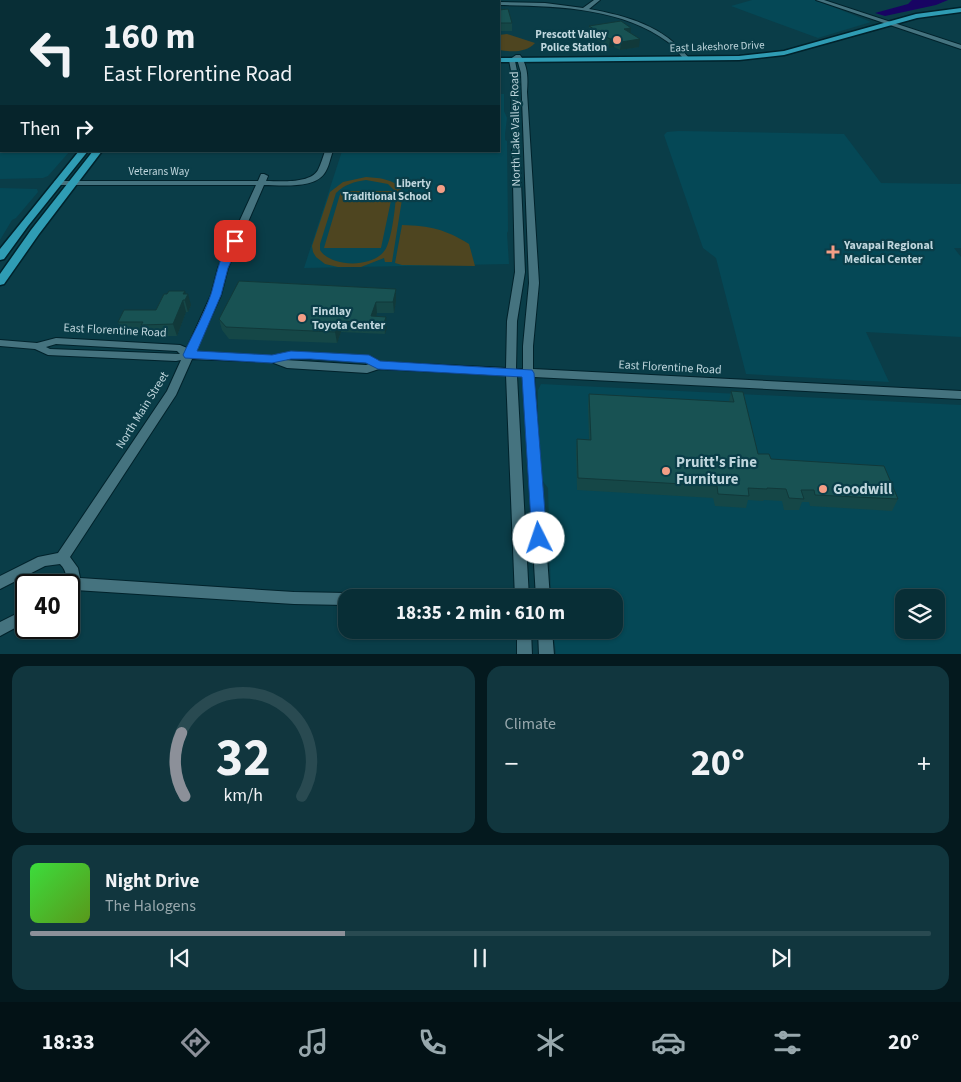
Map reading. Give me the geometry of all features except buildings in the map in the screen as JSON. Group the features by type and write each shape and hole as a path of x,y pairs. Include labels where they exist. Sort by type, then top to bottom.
{"main road":[{"name":"East Lakeshore Drive","path":"801,47 879,21 918,12 961,10"},
{"name":"East Lakeshore Drive","path":"500,58 756,57 916,16 961,10"},
{"path":"0,257 24,224 83,152"},
{"path":"0,282 35,232 97,152"}],"street":[{"path":"584,10 597,0"},
{"path":"819,0 961,47"},
{"path":"500,4 546,5 616,17 649,29 672,43 685,57"},
{"name":"North Lake Valley Road","path":"517,59 514,94 520,272 512,321 511,373 522,589"},
{"name":"North Lake Valley Road","path":"517,59 525,77 524,92 534,283 528,346 528,373 542,589"},
{"path":"262,180 291,184 311,179 321,174 329,152"},
{"name":"Veterans Way","path":"58,183 246,182 262,180"},
{"name":"North Main Street","path":"62,558 172,392 216,295 223,268 262,180"},
{"name":"East Florentine Road","path":"0,343 37,346 56,341 180,348 189,355 272,359 288,364 366,369 378,365 961,395"},
{"path":"0,583 43,561 62,558 69,563 73,574"},
{"path":"80,587 338,599"},
{"path":"0,629 15,621"},
{"path":"524,639 525,654"},
{"path":"546,639 547,654"}],"shaded area":[{"path":"752,0 816,0 871,22 818,38 731,6"},
{"path":"912,0 948,0 936,5 885,16 875,13 908,4"},
{"path":"507,34 535,43 523,50 500,50 500,35"},
{"path":"500,94 504,94 504,111 507,118 505,140 507,141 509,264 304,268 342,152 500,152"},
{"name":"Yavapai Regional Medical Center","path":"667,132 844,134 881,183 961,184 961,248 954,248 961,257 961,337 866,332 889,382 746,374 716,258 703,248 664,135"},
{"path":"0,152 69,152 48,176 43,178 0,179"},
{"path":"366,177 377,178 388,180 400,188 403,193 392,262 385,262 384,258 361,267 338,267 325,264 316,257 312,246 330,192 343,182","holes":["366,180 388,184 396,192 395,204 391,235 382,253 375,259 355,263 344,263 326,256 320,250 320,244 336,193 343,187"]},
{"path":"0,188 37,189 38,192 16,218 12,220 0,240"},
{"path":"341,191 393,191 381,248 324,248"},
{"path":"402,225 437,229 469,244 475,266 402,265 395,263"},
{"path":"541,384 961,405 961,654 556,654 554,639 623,639 623,589 551,589 548,488 542,480 538,426 538,390"}],"place":[{"name":"Prescott Valley Police Station","path":"617,40"},
{"name":"Liberty Traditional School","path":"441,189"},
{"name":"Yavapai Regional Medical Center","path":"833,252"},
{"name":"Findlay Toyota Center","path":"302,318"},
{"name":"Pruitt's Fine Furniture","path":"666,471"},
{"name":"Goodwill","path":"823,489"}],"route":[{"path":"235,241 223,268 216,295 189,355 272,359 291,355 369,359 378,365 528,373 539,538"}]}
